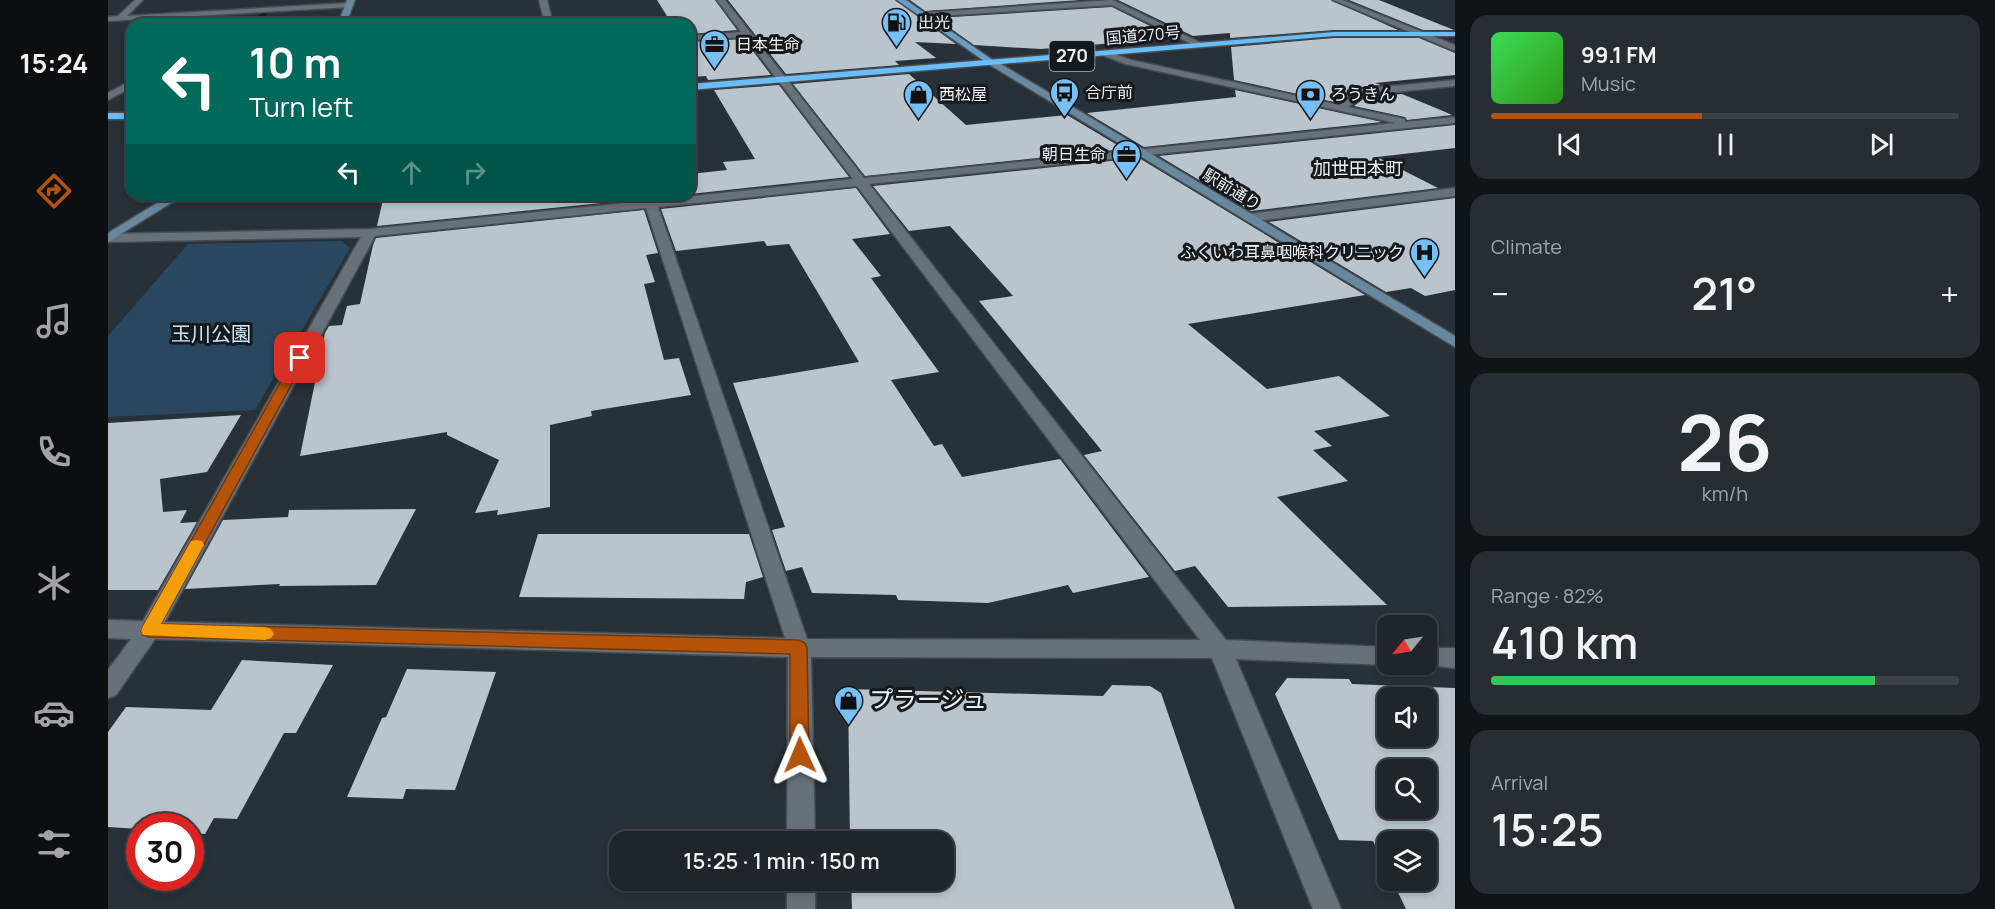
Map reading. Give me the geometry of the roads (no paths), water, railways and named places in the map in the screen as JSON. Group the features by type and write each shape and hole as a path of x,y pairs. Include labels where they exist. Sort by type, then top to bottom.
{"highway":[{"name":"国道270号","path":"696,87 1334,34 1413,32 1455,34"},
{"path":"108,116 126,116"}],"main road":[{"path":"901,0 993,63"}],"street":[{"path":"119,19 139,0"},
{"path":"543,0 548,18"},
{"path":"721,0 1220,649 1327,909"},
{"path":"1337,0 1455,48"},
{"path":"922,15 1110,1 1199,44"},
{"path":"134,18 350,2 344,18"},
{"path":"245,18 257,10"},
{"path":"108,19 126,19"},
{"path":"696,38 748,34"},
{"path":"1105,54 1128,62 1455,132"},
{"name":"駅前通り","path":"993,63 1455,342"},
{"path":"1340,108 1362,92 1455,82"},
{"path":"108,97 126,86"},
{"path":"696,196 863,183 1455,120"},
{"path":"1249,218 1455,192"},
{"path":"108,238 168,201"},
{"path":"108,238 370,233 642,201"},
{"path":"650,201 799,648 801,831"},
{"path":"108,688 149,631 370,233"},
{"path":"108,629 799,648 1220,649 1377,656"},
{"path":"1437,657 1455,658"},
{"path":"801,891 801,909"}],"waterway":[{"path":"258,18 266,13"}],"place":[{"name":"出光","path":"897,48"},
{"name":"日本生命","path":"715,70"},
{"name":"合庁前","path":"1064,118"},
{"name":"西松屋","path":"918,120"},
{"name":"ろうきん","path":"1310,120"},
{"name":"朝日生命","path":"1127,180"},
{"name":"ふくいわ耳鼻咽喉科クリニック","path":"1425,278"},
{"name":"プラージュ","path":"848,726"}],"district":[{"name":"加世田本町","path":"1358,169"}],"park label":[{"name":"玉川公園","path":"211,334"}]}
